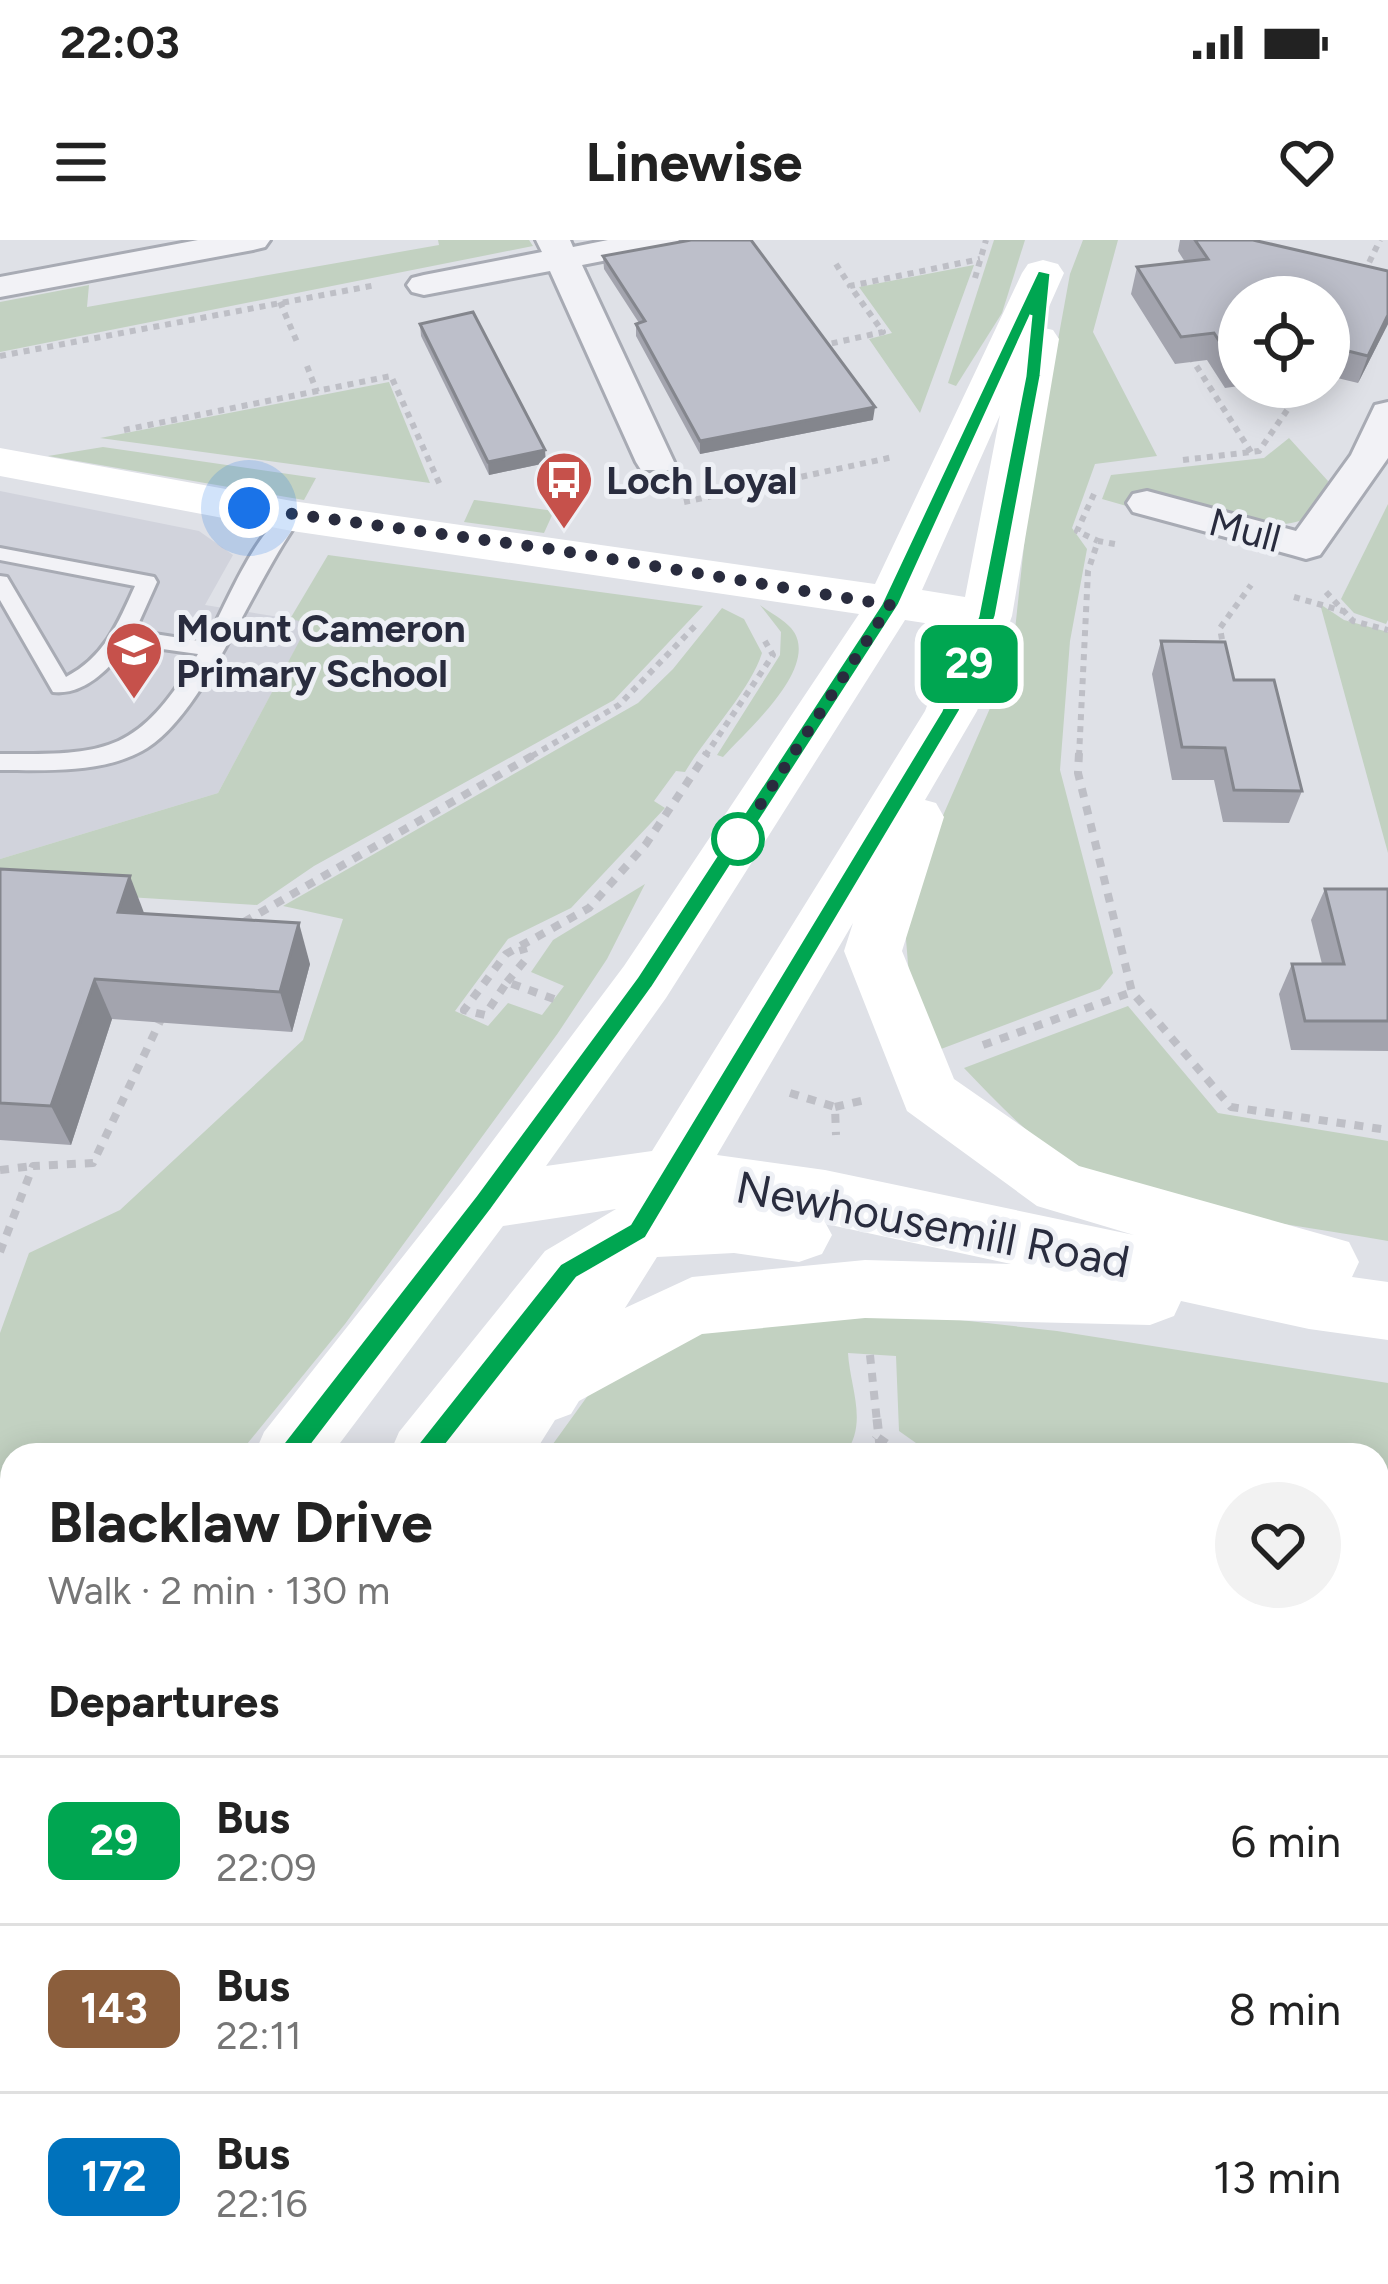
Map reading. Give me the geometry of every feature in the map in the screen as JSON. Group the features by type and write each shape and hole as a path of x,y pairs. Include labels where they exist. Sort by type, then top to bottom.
{"street":[{"path":"4,282 253,240"},
{"path":"424,285 558,249 662,240"},
{"path":"558,249 655,462"},
{"path":"298,1443 645,982 890,605 1046,257"},
{"path":"505,1443 951,711 987,616 1033,376 1046,257"},
{"name":"Mull","path":"1147,503 1306,547 1379,458 1388,412"},
{"path":"0,462 292,516 987,616"},
{"name":"Newhousemill Road","path":"951,711 873,951 929,1094 1060,1187 1388,1280"},
{"name":"Newhousemill Road","path":"484,1202 825,1197 1310,1300 1388,1311"},
{"path":"433,1443 568,1271 655,1203"},
{"name":"Newhousemill Road","path":"655,1203 734,1226 877,1245 1096,1295"},
{"name":"Newhousemill Road","path":"507,1443 556,1379 692,1306 865,1289 1310,1300"}],"lane":[{"path":"0,762 64,762 136,744 169,718 273,537 292,516"},
{"path":"0,554 147,582 122,636 91,676 61,687 0,582"},
{"path":"122,636 208,649"}],"path":[{"path":"969,296 986,240"},
{"path":"1362,276 1380,240"},
{"path":"850,286 981,259"},
{"path":"818,346 884,332 836,264"},
{"path":"0,356 400,280 424,285"},
{"path":"280,302 296,342"},
{"path":"1186,350 1251,452"},
{"path":"307,367 317,392"},
{"path":"121,430 391,376 443,492 421,489"},
{"path":"675,504 898,456"},
{"path":"1147,503 1119,547 1098,541 1088,571 1078,772 1132,992 1231,1107 1388,1130"},
{"path":"1306,547 1328,596 1353,621 1388,630"},
{"path":"233,929 619,705 720,600 648,566"},
{"path":"1227,669 1220,628 1251,584"},
{"path":"522,946 526,958 485,1015 464,1010 506,954 589,908 646,844 772,655 756,626"},
{"path":"507,982 554,999"},
{"path":"983,1045 1132,992"},
{"path":"0,1170 93,1163 172,994"},
{"path":"784,1090 835,1107 875,1098"},
{"path":"835,1107 837,1149"},
{"path":"0,1252 33,1166"},
{"path":"870,1355 878,1443"},
{"path":"872,1443 877,1437"},
{"path":"877,1437 885,1443"}],"shaded area":[{"name":"Mount Cameron Primary School","path":"0,491 199,531 233,555 205,605 310,622 218,793 0,859"}],"green space":[{"path":"438,240 529,240 533,246 0,352 0,302 89,285 87,307 439,245"},
{"path":"994,240 1025,240 1002,313 956,386 948,383"},
{"path":"1083,240 1118,240 1093,332 1157,456 1095,464 1072,528 1087,549 1070,641 1060,770 1113,973 1100,989 941,1049 910,988 905,927 934,836 1012,658 1029,499 1070,274"},
{"path":"974,265 920,413 869,339 892,333 859,287"},
{"path":"389,382 430,483 100,438"},
{"path":"1289,438 1328,481 1315,511 1295,522 1253,522 1143,491 1130,507 1102,499 1111,475 1264,458"},
{"path":"103,447 316,478 304,500 48,456"},
{"path":"474,500 554,511 544,533 464,522"},
{"path":"1388,504 1386,624 1354,613 1341,599"},
{"path":"328,555 703,606 614,700 314,866 257,905 0,889 0,859 218,793 309,623 290,619"},
{"path":"1320,604 1344,620 1388,632 1388,853"},
{"path":"760,605 791,628 798,643 797,660 778,696 723,757 717,755 780,655 781,632"},
{"path":"722,608 744,619 762,653 738,698 685,772 676,771 654,801 665,808 571,908 508,939 455,1011 488,1026 508,1003 542,1015 564,986 531,972 553,940 645,884 607,959 558,1033 345,1324 248,1443 0,1443 0,1333 29,1253 120,1210 303,1040 343,919 283,906 638,703 673,669"},
{"path":"1128,1006 1218,1113 1388,1141 1388,1241 1195,1207 1120,1184 1050,1149 964,1068"},
{"path":"844,1307 1057,1331 1388,1383 1388,1443 916,1443 899,1431 896,1356 848,1353 857,1418 851,1443 554,1443 602,1376 661,1339"}],"building":[{"path":"691,240 751,240 875,407 700,441 636,324 645,321 603,256"},
{"path":"1195,240 1253,240 1388,271 1388,315 1368,356 1350,352 1350,276 1218,276 1218,339 1214,333 1181,337 1137,267 1208,259"},
{"path":"473,312 545,450 488,462 420,324"},
{"path":"1161,641 1225,642 1234,680 1274,680 1302,791 1234,790 1225,748 1182,747"},
{"path":"0,869 130,876 118,912 299,923 280,992 95,979 51,1106 0,1103"},
{"path":"1325,889 1388,889 1388,1021 1305,1021 1292,964 1344,964"}],"bus line":[{"name":"29","path":"298,1443 645,982 890,605 1043,273 1033,376 987,616 951,711 638,1231 568,1271 433,1443"}],"place":[{"name":"Loch Loyal","path":"564,531"},
{"name":"Mount Cameron Primary School","path":"134,701"}],"route":[{"path":"249,508 544,548 890,605 738,839"}]}
